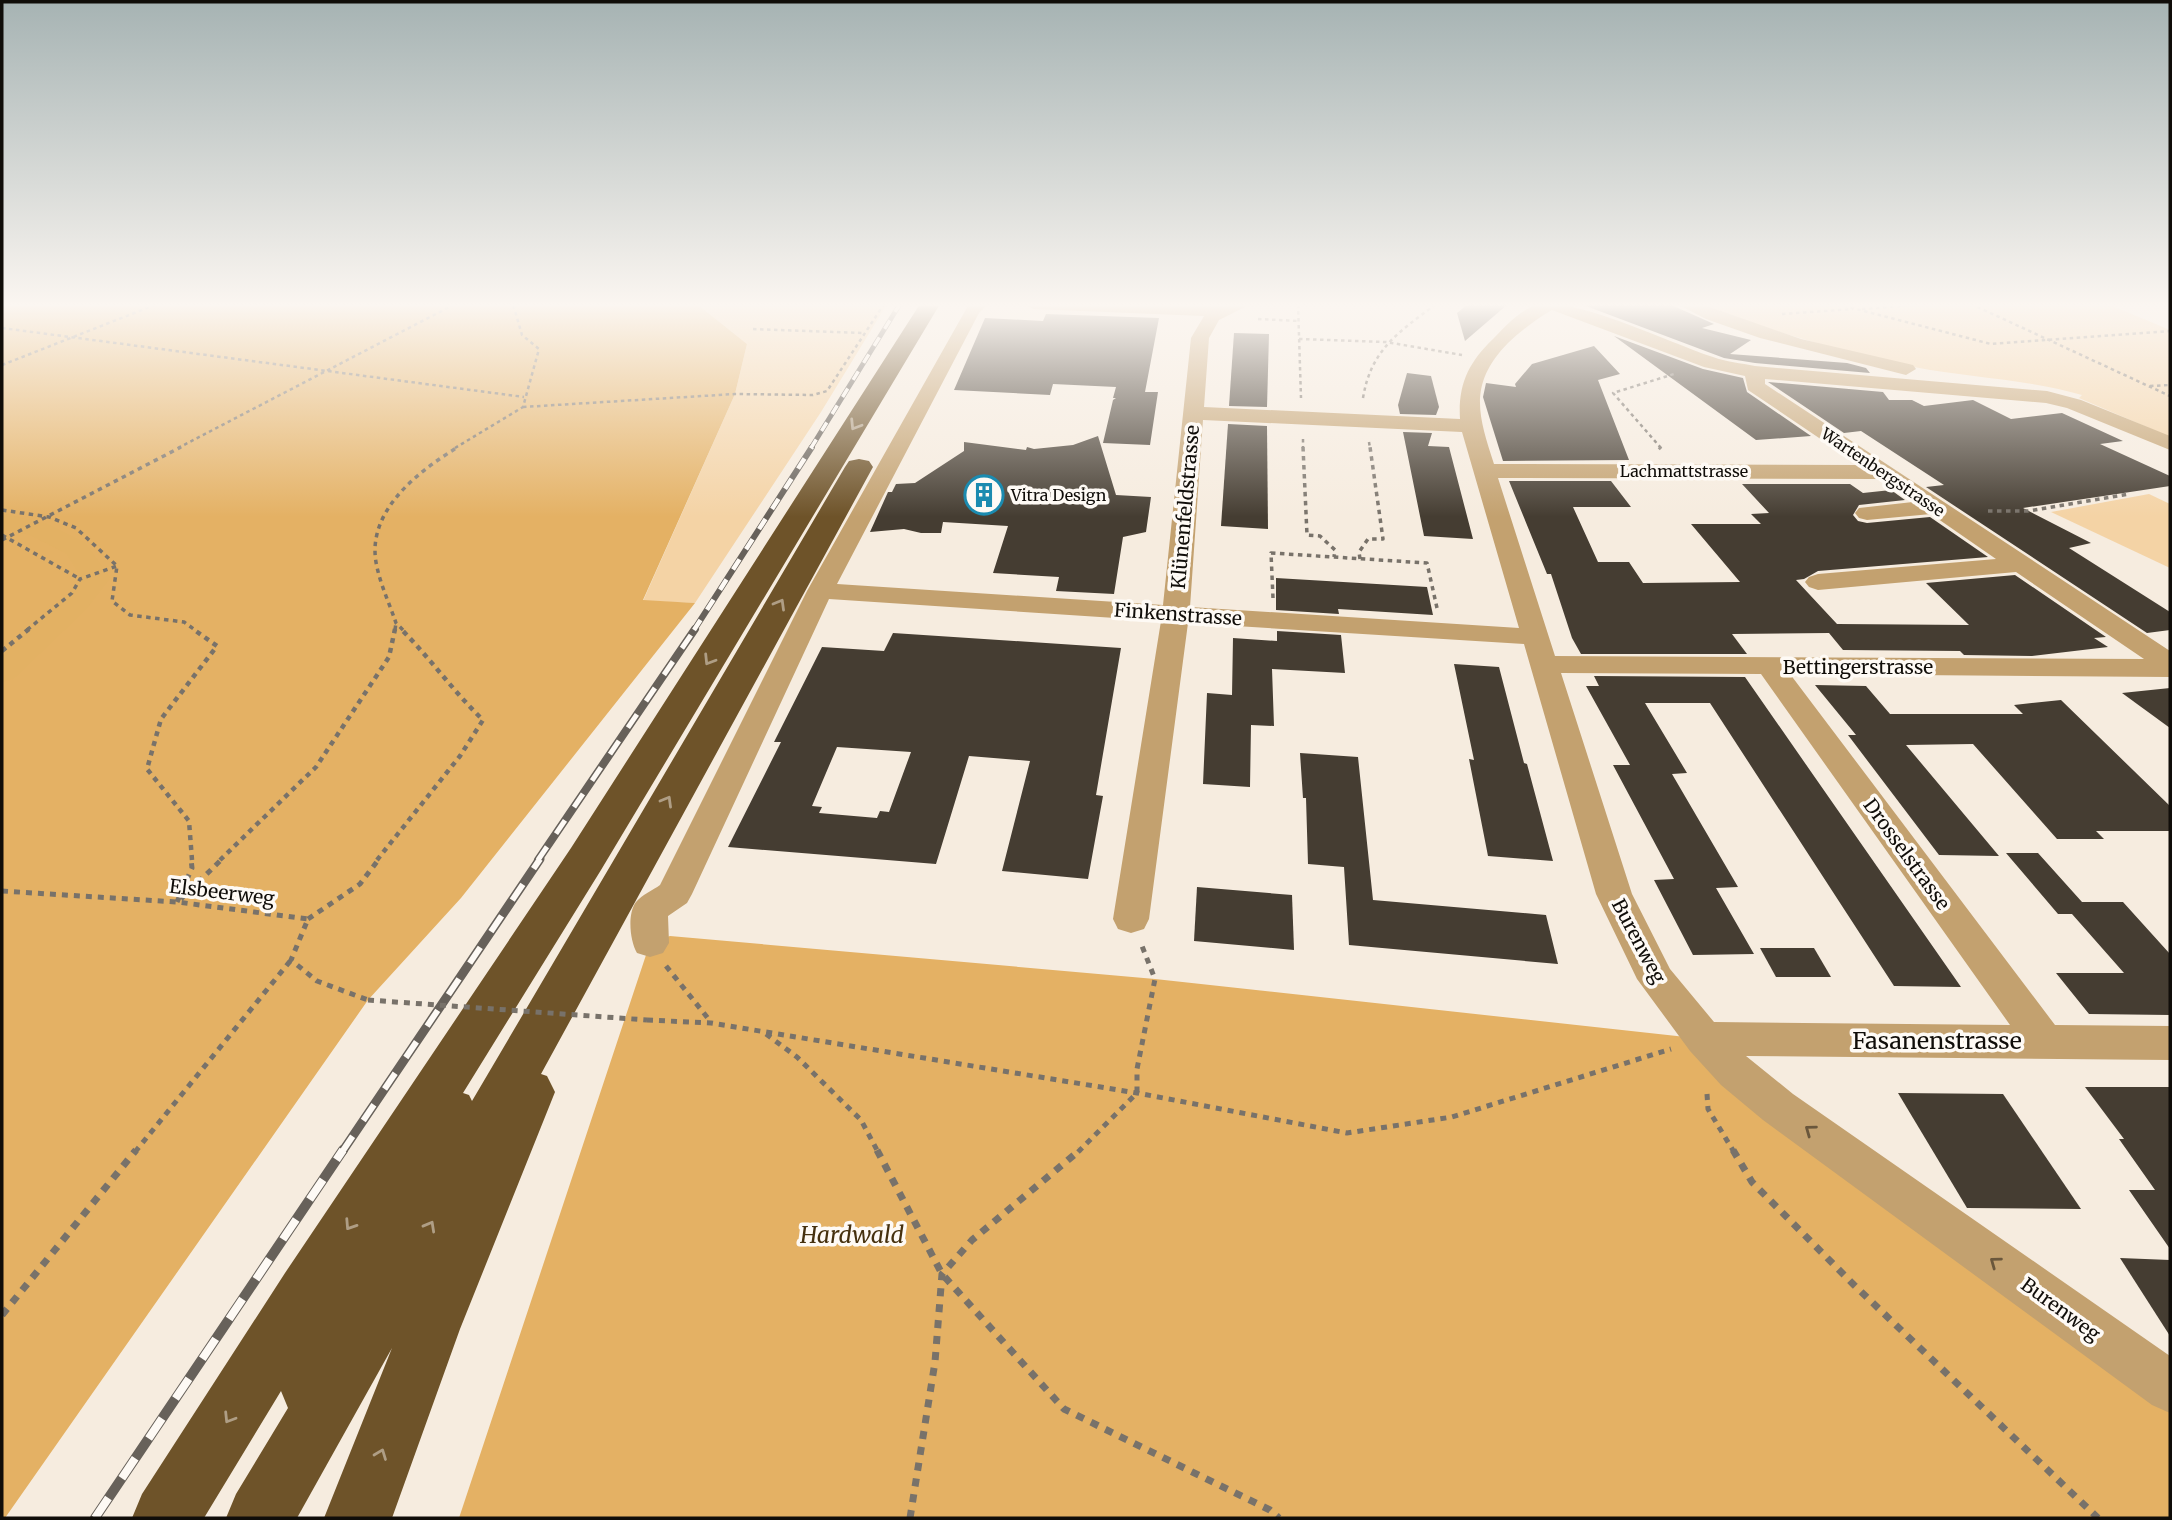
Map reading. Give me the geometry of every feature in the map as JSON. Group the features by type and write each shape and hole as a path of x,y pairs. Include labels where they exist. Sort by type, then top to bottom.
{"highway":[{"path":"166,1518 314,1282 610,860 910,375"},
{"path":"251,1518 362,1277 610,860 910,375"},
{"path":"260,1518 403,1274 610,860"},
{"path":"358,1518 480,1208 551,1041 610,860"}],"street":[{"path":"650,943 650,910 674,894 820,590 937,375"},
{"name":"Klünenfeldstrasse","path":"1131,919 1176,614 1197,375"},
{"name":"Burenweg","path":"1475,375 1469,405 1471,426 1546,664 1614,894 1656,979 1704,1039 1736,1073 1778,1107 2170,1387"},
{"name":"Wartenbergstrasse","path":"1755,375 1755,386 2170,666"},
{"path":"1789,375 2047,397"},
{"path":"1938,375 2021,387 2074,404 2170,444"},
{"path":"1193,413 1471,426"},
{"name":"Lachmattstrasse","path":"1486,471 1883,472"},
{"path":"1867,513 1942,511"},
{"path":"1818,582 2022,564"},
{"name":"Finkenstrasse","path":"820,590 1536,637"},
{"name":"Bettingerstrasse","path":"1546,664 1770,667 2170,666"},
{"name":"Drosselstrasse","path":"1770,667 2044,1041"},
{"name":"Fasanenstrasse","path":"1704,1039 2170,1043"}],"path":[{"path":"2,538 49,517 248,410 322,375"},
{"path":"359,375 524,397"},
{"path":"523,407 532,375"},
{"path":"2,1315 291,960 307,919 360,884 409,817 460,755 483,720 453,690 423,651 396,623 376,565 376,529 400,491 448,453 523,407 735,394 813,395 827,391 838,375"},
{"path":"1300,375 1301,405"},
{"path":"1362,401 1368,375"},
{"path":"1672,375 1613,393 1680,471"},
{"path":"2126,375 2170,396"},
{"path":"2150,386 2170,385"},
{"path":"1302,431 1307,535 1320,536 1335,550 1334,557"},
{"path":"1360,559 1359,552 1368,539 1383,540 1368,434"},
{"path":"1942,511 2028,511 2129,494"},
{"path":"2,510 49,517 76,528 117,566"},
{"path":"8,537 80,579"},
{"path":"1273,620 1271,554 1427,563 1442,631"},
{"path":"2,651 72,593 80,579 117,566"},
{"path":"117,566 111,601 130,615 184,622 217,646 161,719 147,769 189,821 192,868 177,902"},
{"path":"177,902 316,767 389,657 396,623"},
{"name":"Elsbeerweg","path":"2,891 177,902 307,919"},
{"path":"650,943 678,984 711,1023"},
{"path":"291,960 317,981 368,1000 711,1023 1136,1093 1347,1133 1452,1117 1704,1039 1708,1110 1752,1182 1854,1285 2098,1518"},
{"path":"910,1518 935,1362 942,1274 972,1240 1091,1141 1136,1093 1137,1069 1155,979"},
{"path":"765,1033 797,1057 861,1120 942,1274 1064,1409 1270,1510 1279,1518"}],"shaded area":[{"path":"740,375 844,375 695,603 643,601 735,394"},
{"path":"1965,375 2170,375 2170,437 2079,398 2082,395 2041,385"},
{"path":"2149,494 2170,504 2170,568 2051,512"}],"green space":[{"path":"2,375 740,375 735,394 643,600 695,603 461,898 368,1000 5,1518 2,1518"},
{"name":"Hardwald","path":"670,936 1155,979 1704,1039 1778,1107 2170,1387 2170,1518 459,1518 650,943"}],"building":[{"path":"960,375 1148,375 1145,392 1158,392 1150,445 1103,443 1113,400 1116,398 1113,398 1116,387 1053,384 1050,395 954,390"},
{"path":"1231,375 1268,375 1267,407 1229,406"},
{"path":"1406,375 1431,376 1439,407 1436,415 1400,414 1398,405"},
{"path":"1523,375 1617,375 1598,380 1629,460 1503,461 1483,397 1486,383 1516,387 1515,384"},
{"path":"1667,375 1729,375 1743,378 1747,392 1811,436 1756,440"},
{"path":"1768,382 1883,392 1889,400 1912,400 1924,406 1973,400 2011,419 2062,413 2123,441 2100,444 2170,476 2170,486 2023,508 2091,543 2069,548 2170,612 2170,630 2147,633 1926,487 1944,485 1861,431 1844,433"},
{"path":"1228,424 1267,426 1268,529 1221,526"},
{"path":"1403,432 1432,433 1428,446 1449,447 1473,539 1424,536"},
{"path":"1098,436 1116,495 1151,497 1146,532 1123,537 1114,594 1056,591 1059,577 993,573 1008,526 943,522 941,533 921,533 904,529 870,532 888,492 892,492 896,484 915,483 964,451 964,442 1026,450 1027,447 1034,449 1073,445"},
{"path":"1509,481 1611,481 1631,507 1573,507 1598,562 1629,562 1643,583 1740,582 1691,524 1761,524 1751,514 1769,513 1742,484 1850,484 1863,493 1891,490 1905,500 1859,505 1853,515 1858,521 1867,523 1930,517 1988,557 1818,571 1804,579 1796,580 1837,624 1969,625 1926,583 2015,575 2106,637 2094,638 2108,647 2032,656 1964,655 1960,651 1843,650 1829,633 1732,634 1747,654 1581,654 1572,638 1551,574 1547,574"},
{"path":"1276,578 1427,587 1433,615 1338,609 1339,614 1276,610"},
{"path":"1277,631 1341,635 1345,673 1272,669 1274,726 1251,725 1250,787 1203,784 1207,693 1232,695 1233,638 1277,641"},
{"path":"893,633 1121,648 1096,795 1103,796 1088,879 1002,871 1030,761 969,756 936,864 728,847 781,742 774,742 822,647 884,651","holes":["837,747 911,752 889,812 880,811 877,818 819,813 822,807 812,806"]},
{"path":"1454,664 1499,667 1553,861 1488,856 1469,759 1474,760"},
{"path":"1594,676 1745,677 1961,987 1894,986 1710,703 1645,703 1687,773 1672,774 1738,887 1716,888 1754,954 1693,955 1654,880 1674,879 1613,765 1630,765 1586,686 1599,686"},
{"path":"1815,685 1866,686 1890,714 2023,714 2014,705 2061,700 2170,806 2170,831 2096,831 2104,839 2057,839 1973,744 1906,745 1999,856 1939,855 1848,735 1856,735"},
{"path":"2170,688 2170,728 2122,693"},
{"path":"1300,753 1358,757 1373,900 1546,915 1558,964 1349,945 1344,867 1308,864 1306,798 1303,798"},
{"path":"2006,853 2038,853 2082,902 2123,902 2170,954 2170,1015 2089,1014 2056,973 2124,973 2072,914 2058,914"},
{"path":"1197,887 1292,895 1294,950 1194,941"},
{"path":"1760,948 1814,948 1831,977 1776,977"},
{"path":"2085,1087 2170,1087 2170,1249 2129,1190 2155,1190 2119,1139 2124,1139"},
{"path":"1898,1093 2003,1094 2081,1209 1967,1208"},
{"path":"2120,1258 2170,1260 2170,1336"}],"waterway":[{"path":"2,521 38,529 76,549 96,578 76,603 2,673"}],"railway":[{"path":"811,448 856,375"},
{"path":"694,630 812,447"},
{"path":"538,860 695,629"},
{"path":"342,1152 540,859"},
{"path":"95,1518 343,1150"}],"place":[{"name":"Vitra Design","path":"984,495"}]}
